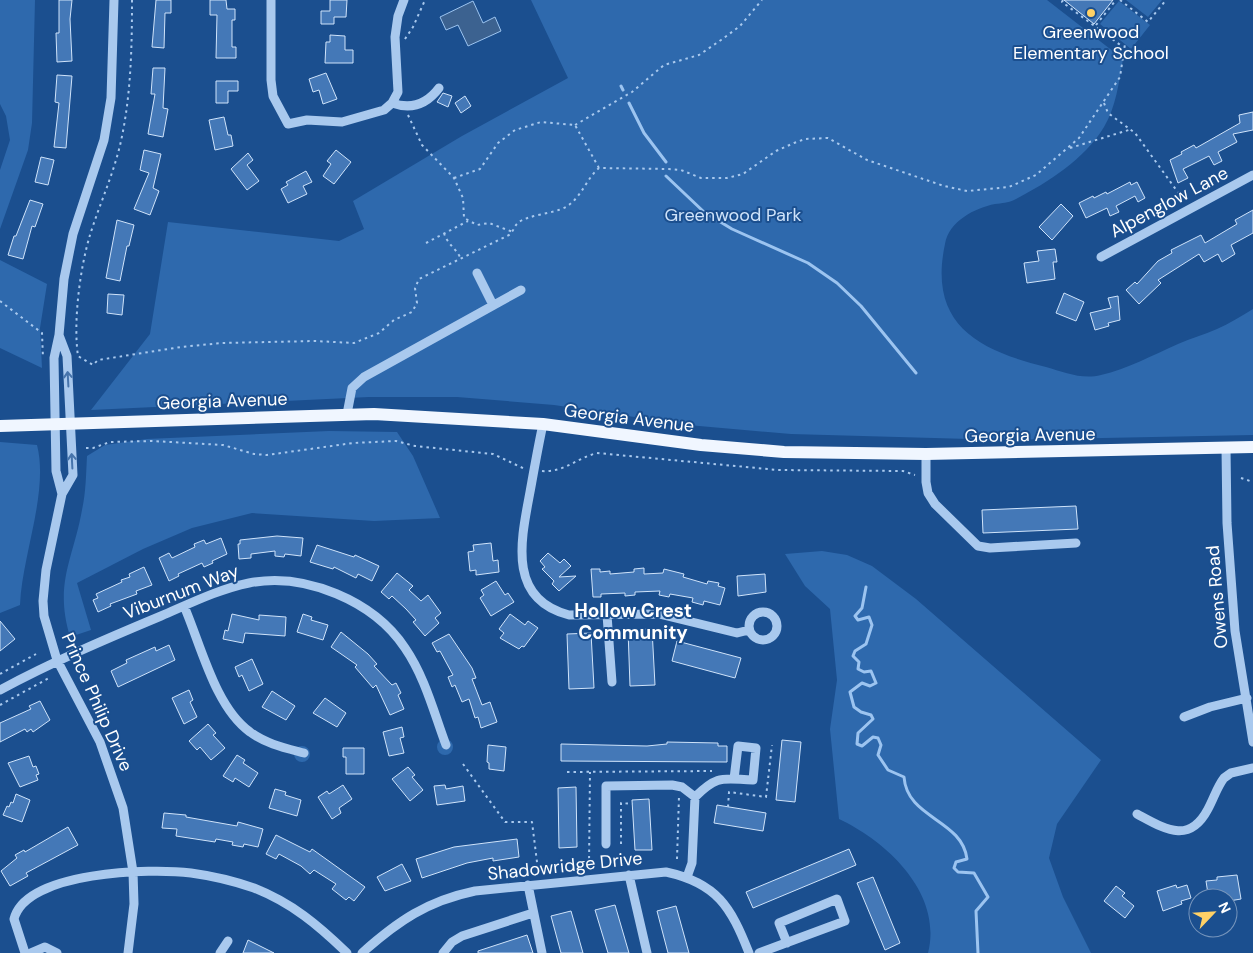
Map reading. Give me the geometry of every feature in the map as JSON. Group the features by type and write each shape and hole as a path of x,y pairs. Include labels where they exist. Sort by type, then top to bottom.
{"main road":[{"name":"Georgia Avenue","path":"0,426 347,414 410,415 543,424 760,450 926,454 1253,447"}],"street":[{"name":"Prince Philip Drive","path":"62,494 56,471 54,358 59,335 64,279 73,234 104,140 111,98 114,0"},
{"path":"271,0 271,80 273,96 288,124 307,120 342,122 377,113 392,103 398,92 395,37 398,16 404,0"},
{"path":"392,103 408,105 426,103 439,88"},
{"name":"Alpenglow Lane","path":"1101,257 1253,175"},
{"path":"477,273 494,305"},
{"path":"347,414 350,394 357,382 521,290"},
{"name":"Prince Philip Drive","path":"59,335 67,356 73,475 62,494 46,570 43,601 47,630 57,660 91,723 108,762 123,808 134,872 134,911 128,953"},
{"path":"543,424 522,539 522,564 525,578 537,598 557,612 580,616 659,614 736,633 749,630"},
{"name":"Owens Road","path":"1226,448 1227,523 1235,631 1253,742"},
{"path":"926,454 928,493 934,504 978,546 990,548 1076,542"},
{"name":"Viburnum Way","path":"0,690 57,660 184,606 250,583 283,581 320,588 351,602 382,622 405,647 422,677 446,745"},
{"path":"184,606 220,694 232,715 249,732 267,742 304,753"},
{"path":"607,615 612,682"},
{"path":"1184,717 1210,707 1246,698"},
{"path":"1137,814 1166,829 1175,831 1193,828 1200,822 1224,778 1231,773 1253,768"},
{"path":"687,877 692,863 696,797 710,783 718,779 734,779"},
{"path":"606,844 606,786 672,785 682,787 696,797"},
{"path":"24,953 14,919 16,912 25,901 41,890 64,881 134,872 190,873 227,879 255,889 313,920 347,953"},
{"name":"Shadowridge Drive","path":"362,953 392,926 430,905 452,896 528,885 666,872 687,877 701,883 729,909 737,922 749,953"},
{"path":"629,875 647,953"},
{"path":"528,885 542,953"},
{"path":"759,953 787,943 845,921 837,899 779,923 787,943"},
{"path":"443,953 452,942 462,936 533,913"},
{"path":"220,953 228,941"},
{"path":"31,953 45,947 57,953"}],"path":[{"path":"132,0 127,109 121,142 90,236 78,301 76,343 78,356 93,365 98,360 181,347 222,343 354,342 379,333 394,320 412,312 416,303 415,288 419,278 513,232 516,223 566,207 578,198 599,168"},
{"path":"404,41 413,27 425,0"},
{"path":"454,178 480,169 498,144 515,130 541,122 576,125 632,92 664,65 698,55 740,26 762,0"},
{"path":"599,168 682,170 701,178 727,178 743,174 776,151 800,141 828,138 867,160 944,186 967,191 1009,187 1036,175 1079,138 1120,77 1124,45 1096,25 1095,27 1062,2 1063,0"},
{"path":"1096,25 1116,0"},
{"path":"1120,0 1148,22 1166,0"},
{"path":"1104,103 1108,113 1122,125 1132,129 1182,197 1189,210"},
{"path":"408,105 410,122 422,146 454,178 462,198 462,214 468,221 477,225 489,223 513,232"},
{"path":"576,125 599,168"},
{"path":"1067,149 1132,129"},
{"path":"426,243 468,221"},
{"path":"444,233 447,242 457,250 461,259"},
{"path":"0,301 42,333"},
{"path":"86,448 93,448 110,442 152,441 223,445 254,454 267,455 353,443 396,442 422,447 493,454 525,469"},
{"path":"541,471 562,469 597,453 778,470 903,471 915,475"},
{"path":"1241,478 1253,482"},
{"path":"0,674 36,654"},
{"path":"0,705 49,678"},
{"path":"463,764 506,822 532,822 538,870"},
{"path":"567,772 717,771"},
{"path":"589,865 590,772"},
{"path":"677,859 680,794"},
{"path":"621,844 621,803 633,804"}],"green space":[{"path":"0,0 35,0 32,123 28,150 0,229 0,170 10,140 6,116 0,104"},
{"name":"Greenwood Park","path":"531,0 1047,0 1123,59 1114,103 1104,127 1096,139 1064,170 1014,200 971,212 957,222 947,236 942,272 944,295 951,314 963,329 979,342 999,352 1066,373 1087,377 1101,375 1130,365 1222,327 1253,309 1253,435 1005,440 791,434 688,425 554,405 457,397 369,397 91,410 150,334 168,222 339,241 364,229 353,201 462,136 568,78"},
{"path":"1126,0 1162,0 1148,17"},
{"path":"1119,1 1150,25 1131,49 1100,24"},
{"path":"0,260 47,284 40,328 42,368 0,348"},
{"path":"329,431 397,432 413,456 440,518 374,521 252,513 192,528 143,549 77,583 91,630 70,637 64,601 64,586 83,503 87,456 105,445 147,439"},
{"path":"0,442 37,445 40,463 40,483 20,605 0,613"},
{"path":"822,551 847,555 872,566 916,599 1101,760 1057,824 1049,858 1063,897 1091,953 928,953 930,931 927,910 919,891 893,856 876,841 839,819 830,729 837,680 830,609 805,586 785,554"},
{"path":"442,739 448,739 453,744 451,753 442,755 437,750 437,744"},
{"path":"299,746 305,746 310,751 308,760 299,762 294,757 294,751"}],"shaded area":[{"path":"473,1 483,23 495,17 501,31 468,46 458,25 446,30 440,17"}],"building":[{"path":"59,0 72,0 70,19 72,61 57,62 56,33 59,33"},
{"path":"156,0 171,0 171,13 165,13 164,48 152,47"},
{"path":"210,0 226,0 227,9 235,9 235,20 232,20 232,47 236,47 236,58 216,58 217,15 210,15"},
{"path":"330,0 347,0 346,17 334,17 334,24 321,24 321,11 330,11"},
{"name":"Greenwood Elementary School","path":"1064,0 1113,0 1094,24"},
{"path":"330,35 345,36 345,50 353,50 353,63 325,63 326,42 330,42"},
{"path":"153,68 165,68 163,108 168,109 163,137 148,134 155,94 151,94"},
{"path":"326,73 337,99 323,104 319,90 313,92 309,79"},
{"path":"57,75 72,76 66,148 54,147 59,103 55,102"},
{"path":"216,81 238,81 238,91 228,91 228,103 216,103"},
{"path":"443,93 452,96 448,107 437,102"},
{"path":"465,96 471,106 461,113 455,103"},
{"path":"1253,112 1253,130 1233,134 1237,142 1218,152 1222,161 1214,165 1209,156 1183,169 1188,178 1178,183 1170,160 1194,145 1196,148 1240,123 1239,115"},
{"path":"224,117 228,135 231,135 233,146 215,150 209,120"},
{"path":"144,150 161,154 153,188 159,191 150,215 134,209 149,173 140,170"},
{"path":"336,150 351,162 334,184 323,176 331,164 327,161"},
{"path":"248,153 253,160 247,165 259,181 247,190 231,169"},
{"path":"41,157 54,160 48,185 35,182"},
{"path":"306,171 312,182 303,186 307,194 288,203 281,189 288,185 286,182"},
{"path":"1130,182 1131,185 1137,182 1145,198 1138,202 1135,196 1116,206 1119,212 1110,216 1107,208 1086,218 1079,203 1093,196 1094,198 1106,192 1107,194"},
{"path":"30,200 43,204 35,227 32,226 23,259 8,255"},
{"path":"1061,204 1073,216 1052,240 1039,227"},
{"path":"1253,210 1253,233 1231,245 1235,254 1222,262 1218,254 1204,262 1199,254 1158,280 1161,283 1139,304 1126,290 1135,282 1137,284 1158,261 1172,253 1171,250 1201,235 1205,243 1237,224 1235,220"},
{"path":"117,220 134,225 129,246 127,246 120,281 106,278"},
{"path":"1055,249 1057,262 1053,262 1055,279 1027,283 1024,263 1039,261 1037,251"},
{"path":"1064,293 1084,302 1076,321 1056,313"},
{"path":"108,294 124,295 122,315 107,313"},
{"path":"1118,296 1120,320 1108,323 1109,326 1095,330 1090,313 1111,308 1108,298"},
{"path":"1076,506 1078,529 983,533 982,510"},
{"path":"277,536 303,538 301,556 285,554 284,557 275,556 275,551 251,554 251,558 239,559 238,544 240,544 240,540"},
{"path":"221,538 227,554 204,567 202,563 178,574 179,576 169,581 159,558 169,553 172,558 195,547 194,544 204,540 206,544"},
{"path":"491,543 493,561 498,560 499,572 476,575 476,570 470,571 468,552 474,551 473,545"},
{"path":"317,545 354,557 355,555 379,566 372,581 358,574 356,578 334,567 333,569 310,562"},
{"path":"548,553 560,563 564,559 571,566 559,577 576,576 559,591 552,584 554,581 542,569 545,567 540,561"},
{"path":"144,567 152,585 136,591 137,594 110,604 111,606 98,612 93,600 98,598 96,594 122,582 121,580 130,577 129,574"},
{"path":"644,568 644,574 663,573 664,569 684,574 683,577 707,584 708,581 719,583 718,586 725,588 720,605 704,601 703,605 692,602 693,598 670,594 669,597 659,595 660,591 635,592 635,595 625,596 625,593 601,594 601,597 593,597 591,569 600,569 600,572 610,571 610,574 634,572 634,569"},
{"path":"397,573 413,586 409,590 421,601 428,595 441,613 435,618 439,623 425,636 413,622 416,620 406,609 392,596 389,599 381,592"},
{"path":"765,574 766,592 738,596 737,576"},
{"path":"496,581 505,595 508,593 514,602 491,616 480,598 484,595 481,590"},
{"path":"232,614 259,620 259,615 286,617 285,636 245,633 243,643 223,639 225,630 228,631"},
{"path":"303,614 312,617 311,620 328,625 323,640 297,632"},
{"path":"510,614 525,625 528,621 538,628 524,647 522,646 519,649 500,638 504,633 499,629"},
{"path":"0,621 15,639 0,651"},
{"path":"652,629 655,685 630,686 628,630"},
{"path":"341,632 368,654 377,664 374,666 392,685 396,683 401,693 398,695 404,709 390,715 376,685 373,688 355,667 357,665 331,647"},
{"path":"591,633 594,688 569,689 567,634"},
{"path":"449,634 472,668 476,678 472,679 482,705 490,702 497,722 481,728 478,717 475,718 469,699 462,702 455,685 452,687 448,677 453,675 440,651 437,652 432,643"},
{"path":"677,641 741,658 735,678 672,661"},
{"path":"169,645 175,660 118,687 111,671 127,663 126,660 155,647 156,651"},
{"path":"252,659 263,684 249,691 242,675 239,677 235,667"},
{"path":"189,690 193,700 190,702 197,717 184,724 172,698"},
{"path":"272,691 295,706 286,720 262,707"},
{"path":"325,698 346,713 337,727 313,713"},
{"path":"40,701 50,720 33,732 31,729 27,732 25,729 0,742 0,723 31,709 29,706"},
{"path":"208,724 216,733 213,735 225,748 211,760 200,747 197,750 189,741"},
{"path":"402,727 404,737 400,738 404,753 389,756 383,732"},
{"path":"782,740 801,742 795,802 776,800"},
{"path":"667,742 718,743 718,746 727,746 727,762 561,761 561,744 647,746 667,744"},
{"path":"488,745 506,747 504,771 489,769 489,763 487,762"},
{"path":"343,748 364,748 364,774 346,774 346,757 343,757"},
{"path":"237,755 245,760 243,763 258,773 249,787 235,778 233,782 223,776"},
{"path":"29,756 33,767 36,766 39,774 36,775 38,780 20,787 8,763"},
{"path":"408,767 415,775 412,777 423,790 410,801 392,779"},
{"path":"343,785 352,799 339,808 341,813 332,819 318,797 327,791 329,794"},
{"path":"445,785 446,789 463,786 465,801 437,805 434,786"},
{"path":"576,787 577,847 559,848 558,788"},
{"path":"275,789 286,792 285,795 301,800 297,816 269,808"},
{"path":"16,794 30,800 22,822 3,815 7,806 9,807 11,802 13,803"},
{"path":"649,799 652,850 635,850 632,800"},
{"path":"717,805 766,813 763,831 714,823"},
{"path":"164,813 186,815 186,817 237,826 238,822 263,829 258,847 244,844 243,847 232,845 233,842 216,839 215,842 176,836 177,829 162,828"},
{"path":"68,827 78,845 26,873 28,876 10,886 1,871 17,858 15,855 24,850 25,852"},
{"path":"276,835 310,852 312,849 365,887 354,901 349,897 346,900 332,889 336,884 314,870 310,874 301,866 279,854 276,859 266,854"},
{"path":"517,839 519,857 493,861 493,858 467,863 422,878 416,859 454,847"},
{"path":"849,849 856,865 753,908 746,892"},
{"path":"402,864 411,881 385,891 377,877"},
{"path":"1237,875 1241,899 1238,900 1238,888 1207,888 1206,881 1217,880 1217,877"},
{"path":"873,877 900,943 885,950 857,883"},
{"path":"1176,885 1177,888 1187,885 1188,899 1181,901 1182,904 1163,911 1157,891"},
{"path":"1116,886 1125,893 1122,896 1134,906 1125,918 1104,901"},
{"path":"615,905 629,953 608,953 595,910"},
{"path":"676,906 689,953 668,953 657,911"},
{"path":"571,911 583,953 561,953 551,916"},
{"path":"527,935 533,953 478,953 478,951"},
{"path":"248,940 274,953 243,953"}],"waterway":[{"path":"621,86 623,90"},
{"path":"629,103 644,133 666,162"},
{"path":"666,176 704,212 732,229 808,263 837,283 861,306 916,373"},
{"path":"866,587 862,608 855,616 858,620 869,617 872,625 866,644 855,651 853,656 859,662 858,669 864,672 871,671 876,683 870,686 862,683 850,692 854,707 861,712 871,715 873,719 858,733 857,744 862,746 873,737 878,738 881,745 878,755 888,770 904,777 907,791 914,802 955,835 963,846 967,859 956,862 954,868 958,872 974,873 988,897 976,911 978,953"}],"place":[{"name":"Greenwood Elementary School","path":"1091,13"}],"district":[{"name":"Hollow Crest Community","path":"633,621"}]}
